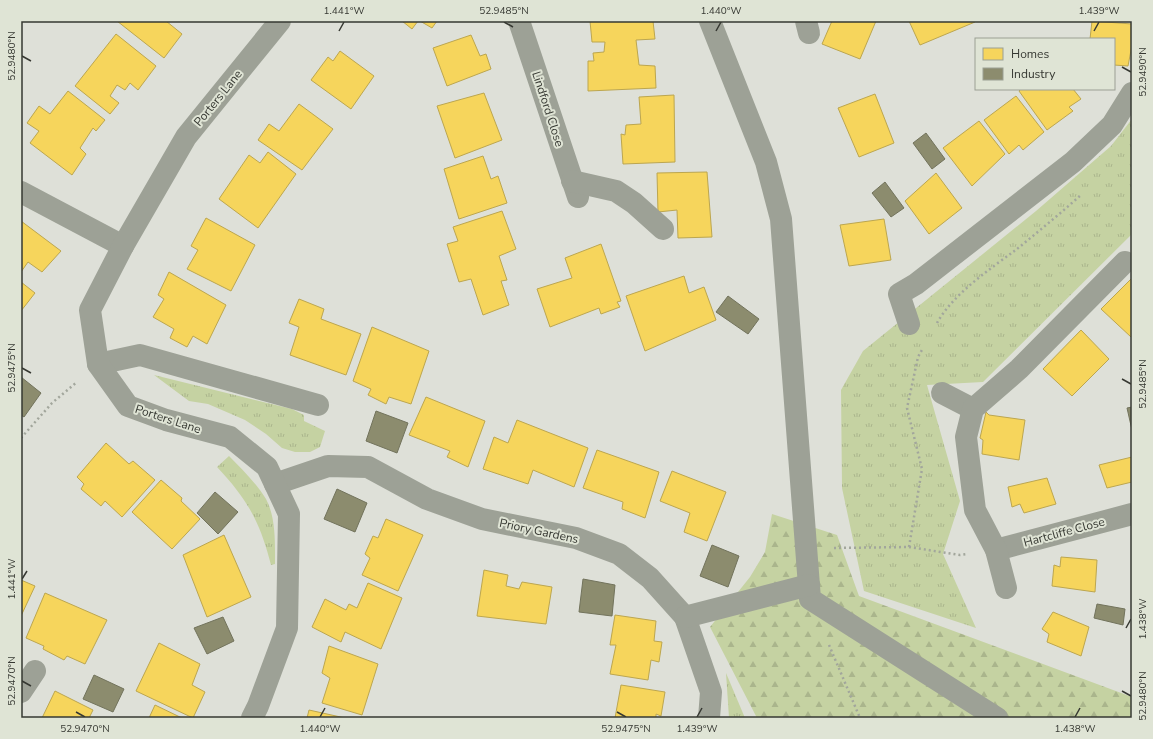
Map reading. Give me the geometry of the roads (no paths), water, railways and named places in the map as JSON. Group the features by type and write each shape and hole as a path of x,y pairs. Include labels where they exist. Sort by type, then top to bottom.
{"street":[{"name":"Porters Lane","path":"252,718 258,706 287,628 289,514 267,467 230,437 166,420 128,406 98,364 90,310 123,246 186,137 280,21"},
{"name":"Lindford Close","path":"519,21 575,189 616,190 634,203 663,229"},
{"path":"710,21 766,162 781,219 810,599 996,718"},
{"path":"909,324 899,294 916,284 1073,162 1112,125 1132,93"},
{"path":"21,192 123,246"},
{"path":"1006,588 996,550 975,510 966,436 973,410 1020,370 1125,262"},
{"path":"98,364 140,355 318,405"},
{"path":"942,393 973,410"},
{"name":"Priory Gardens","path":"275,484 328,466 368,467 428,499 482,519 576,538 618,554 650,578 685,617 711,692 709,718"},
{"name":"Hartcliffe Close","path":"996,550 1132,514"},
{"path":"685,617 809,585"},
{"path":"21,692 35,671"}]}
